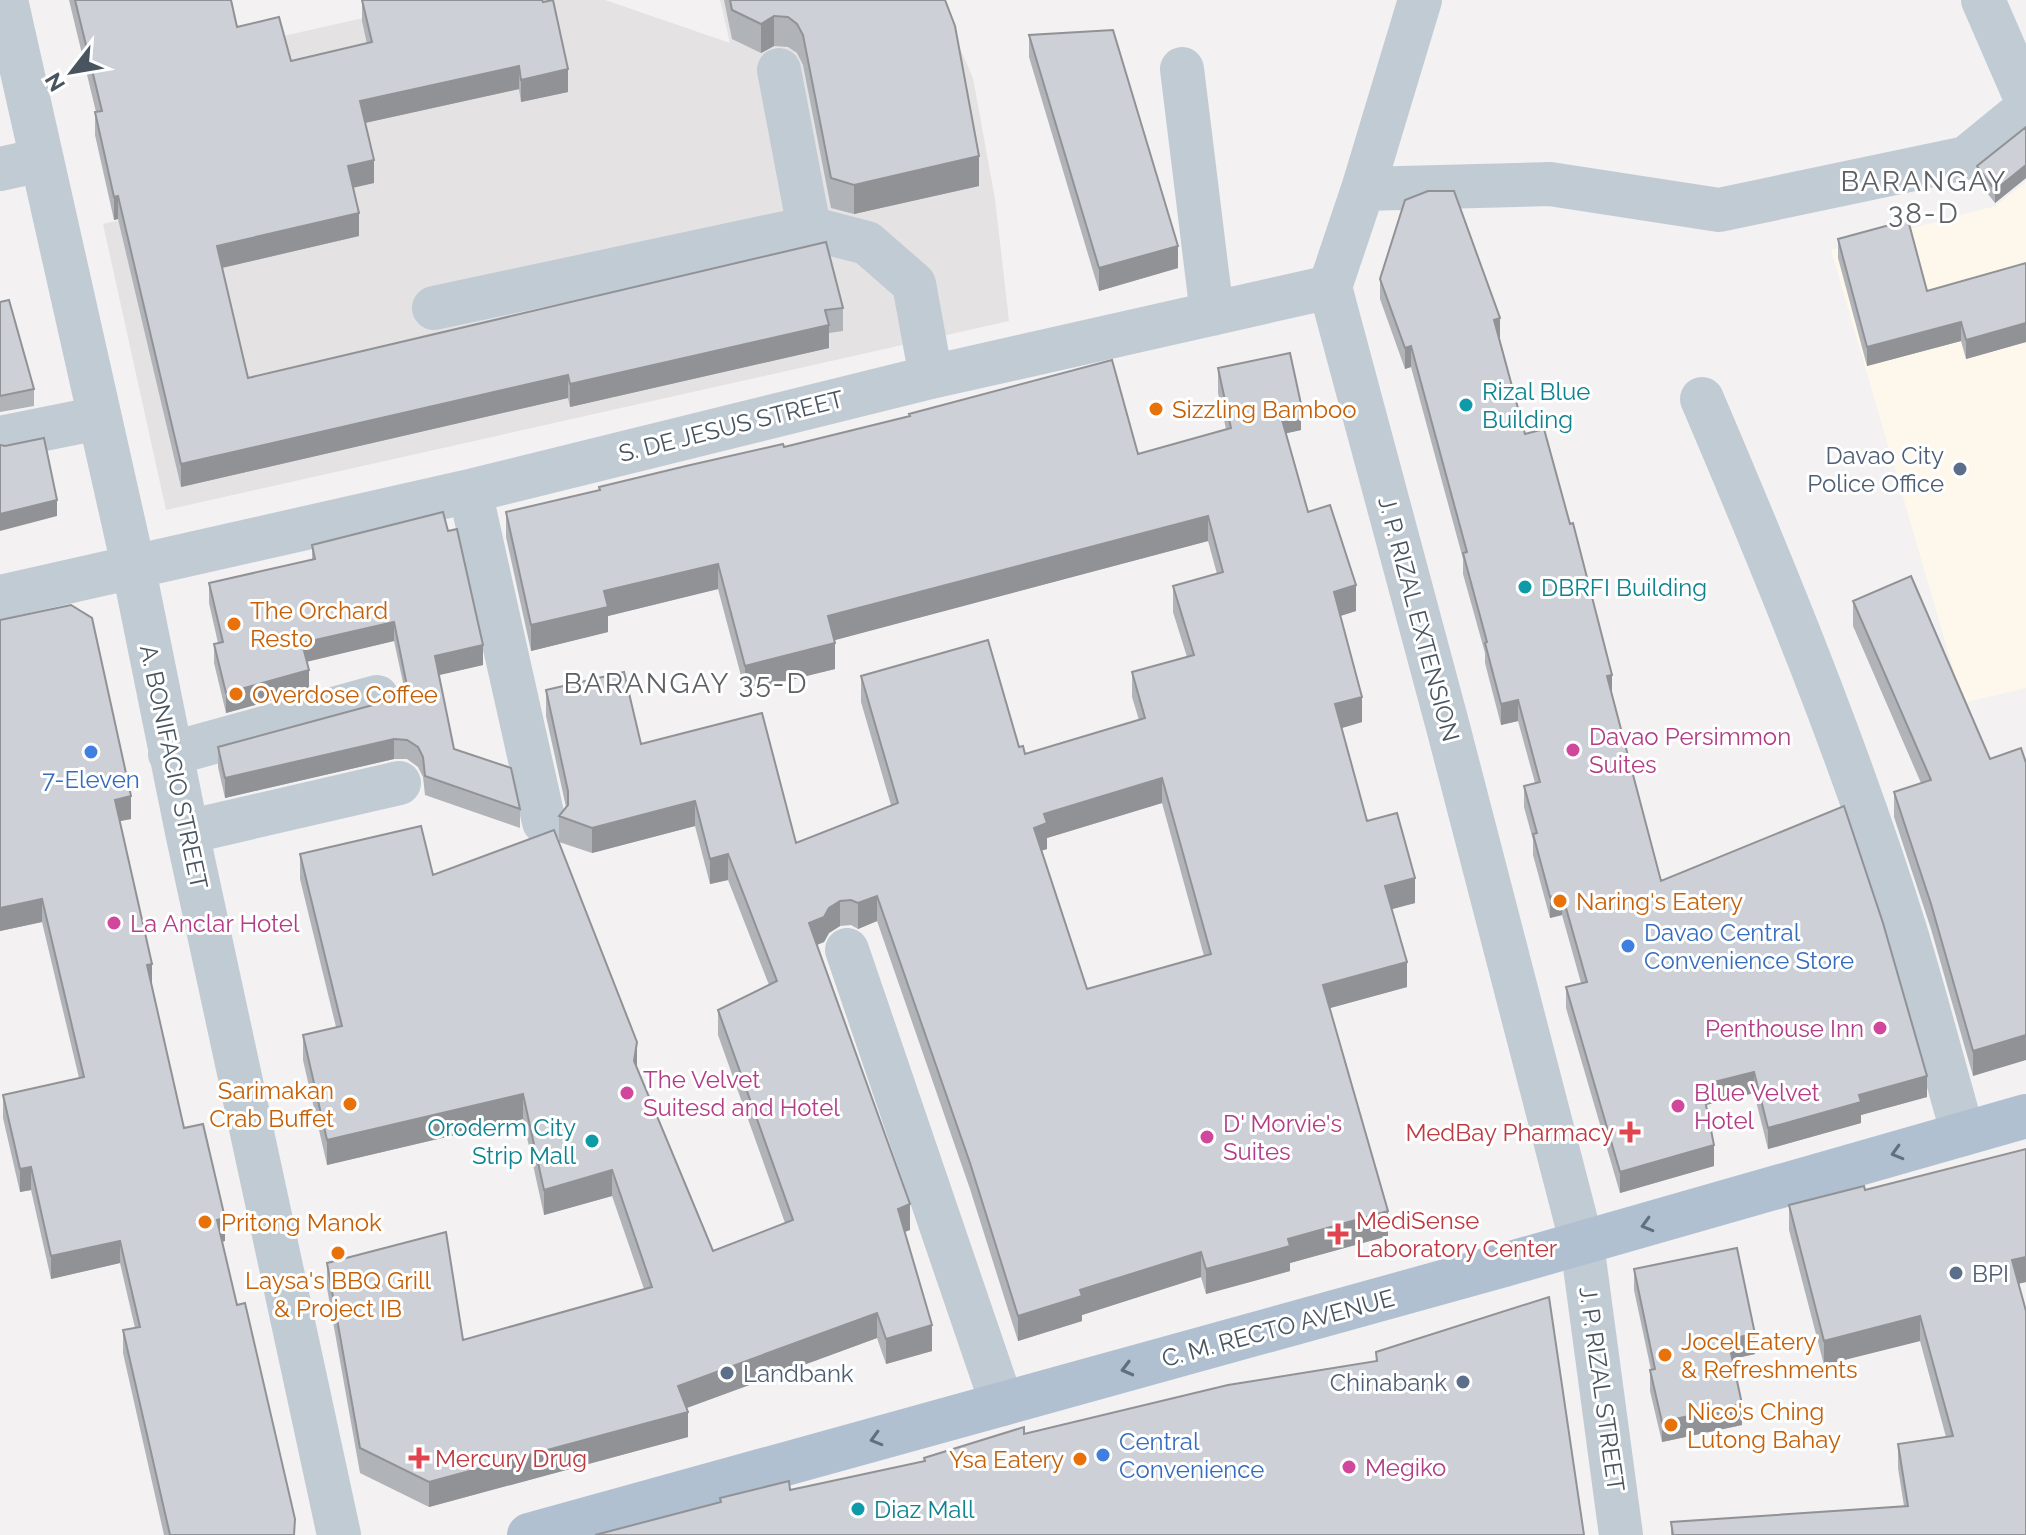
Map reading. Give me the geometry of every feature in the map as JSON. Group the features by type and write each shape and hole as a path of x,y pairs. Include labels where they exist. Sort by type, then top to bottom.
{"main road":[{"name":"C. M. RECTO AVENUE","path":"529,1535 1582,1244 2026,1116"}],"street":[{"name":"A. BONIFACIO STREET","path":"6,0 21,164 99,418 339,1535"},
{"path":"1330,287 1420,0"},
{"path":"1983,0 2026,99"},
{"path":"1182,69 1212,314"},
{"path":"779,70 809,228"},
{"path":"1363,189 1550,184 1719,210 1966,158 2026,109"},
{"path":"434,308 809,228 867,243 914,284 931,377"},
{"name":"S. DE JESUS STREET","path":"0,597 470,491 931,377 1330,287"},
{"name":"J. P. RIZAL EXTENSION","path":"1330,287 1582,1244"},
{"path":"1702,399 1816,677 1863,808 1906,935 1963,1134"},
{"path":"0,438 99,418"},
{"path":"470,491 544,822"},
{"path":"170,754 377,697"},
{"path":"187,832 399,783"},
{"path":"847,950 1002,1404"},
{"name":"J. P. RIZAL STREET","path":"1582,1244 1621,1535"}],"shaded area":[{"path":"443,0 605,0 730,43 720,0 939,0 973,78 995,199 1009,321 166,510 103,224 264,188 279,37"},
{"name":"Davao City Police Office","path":"2026,182 2026,688 1963,703 1831,250 1995,206"}],"building":[{"path":"75,0 231,0 237,27 279,17 291,61 372,42 362,0 553,0 568,69 521,80 519,66 360,101 374,160 348,166 359,213 217,246 248,378 826,242 843,308 825,310 829,325 570,384 568,375 181,464 118,196 114,197 95,112 102,111"},
{"path":"730,0 945,0 955,26 979,156 854,185 831,178 803,35 797,24 788,17 774,16 761,24 732,10"},
{"path":"1113,30 1178,246 1099,268 1029,35"},
{"path":"2026,127 2026,165 1995,190 1977,166"},
{"path":"1428,191 1454,191 1500,318 1494,320 1525,434 1544,429 1570,524 1573,523 1612,675 1607,676 1661,881 1844,806 1883,923 1927,1076 1859,1095 1861,1102 1768,1128 1754,1072 1702,1085 1714,1145 1620,1172 1566,987 1587,982 1562,894 1550,897 1533,834 1537,833 1524,786 1540,782 1518,700 1501,704 1463,553 1467,552 1411,346 1405,348 1380,279 1405,200"},
{"path":"1908,220 1927,291 2026,263 2026,323 1966,340 1961,322 1867,347 1838,239"},
{"path":"9,300 34,389 0,396 0,302"},
{"path":"1290,353 1301,404 1279,409 1308,512 1330,505 1356,585 1334,592 1362,697 1335,704 1367,821 1397,813 1415,878 1385,886 1407,962 1323,985 1388,1211 1288,1239 1290,1246 1206,1269 1201,1252 1080,1290 1082,1296 1018,1316 970,1163 877,896 858,903 840,901 829,908 824,917 809,923 910,1204 898,1209 932,1325 886,1339 877,1313 678,1386 688,1412 429,1482 360,1448 327,1263 446,1232 463,1340 652,1287 612,1170 544,1190 523,1094 327,1140 303,1035 342,1026 300,854 421,826 433,875 554,830 637,1042 634,1061 713,1251 793,1220 718,1010 777,981 728,854 710,859 695,801 592,828 559,816 568,805 568,791 546,690 624,672 641,744 762,713 796,843 898,803 861,676 988,640 1019,747 1023,746 1025,754 1145,718 1132,672 1194,655 1173,586 1223,572 1208,516 828,616 835,643 745,666 718,564 604,591 608,607 531,625 506,512 686,466 783,444 784,447 910,416 1112,360 1138,454 1231,428 1218,368","holes":["1162,778 1211,954 1087,989 1034,828 1047,823 1044,814"]},
{"path":"44,438 57,500 0,514 0,445"},
{"path":"443,512 448,531 457,529 483,645 435,656 454,749 511,768 520,809 425,776 423,757 418,747 407,740 394,739 225,778 218,747 384,702 394,696 399,688 407,686 394,622 302,643 309,670 226,693 214,644 223,642 209,583 315,559 312,545"},
{"path":"1911,576 1990,759 2021,748 2026,763 2026,1035 1973,1051 1931,904 1894,792 1931,780 1853,601"},
{"path":"71,605 92,618 131,796 115,800 152,964 147,965 184,1128 203,1124 225,1218 217,1220 237,1305 245,1303 295,1519 294,1535 170,1535 123,1330 140,1327 120,1241 51,1256 31,1167 20,1169 3,1095 84,1077 42,899 0,908 0,620"},
{"path":"2026,1149 2026,1257 2012,1260 2026,1311 2026,1535 1673,1535 1671,1522 1908,1506 1898,1444 1953,1436 1920,1316 1824,1341 1789,1205 1864,1186 1865,1190"},
{"path":"1737,1248 1755,1334 1728,1339 1742,1404 1662,1422 1650,1370 1655,1369 1634,1269"},
{"path":"1549,1297 1584,1535 595,1535 789,1481 790,1490 925,1461 924,1458 1024,1427 1024,1434 1228,1385 1377,1361 1376,1352"}],"place":[{"name":"Rizal Blue Building","path":"1466,405"},
{"name":"Sizzling Bamboo","path":"1156,409"},
{"name":"Davao City Police Office","path":"1960,469"},
{"name":"DBRFI Building","path":"1525,587"},
{"name":"The Orchard Resto","path":"234,624"},
{"name":"Overdose Coffee","path":"236,694"},
{"name":"Davao Persimmon Suites","path":"1573,750"},
{"name":"7-Eleven","path":"91,752"},
{"name":"Naring's Eatery","path":"1560,901"},
{"name":"La Anclar Hotel","path":"114,923"},
{"name":"Davao Central Convenience Store","path":"1628,946"},
{"name":"Penthouse Inn","path":"1880,1028"},
{"name":"The Velvet Suitesd and Hotel","path":"627,1093"},
{"name":"Sarimakan Crab Buffet","path":"350,1104"},
{"name":"Blue Velvet Hotel","path":"1678,1106"},
{"name":"MedBay Pharmacy","path":"1630,1132"},
{"name":"D' Morvie's Suites","path":"1207,1137"},
{"name":"Oroderm City Strip Mall","path":"592,1141"},
{"name":"Pritong Manok","path":"205,1222"},
{"name":"MediSense Laboratory Center","path":"1338,1234"},
{"name":"Laysa's BBQ Grill & Project IB","path":"338,1253"},
{"name":"BPI","path":"1956,1273"},
{"name":"Jocel Eatery & Refreshments","path":"1665,1355"},
{"name":"Landbank","path":"727,1373"},
{"name":"Chinabank","path":"1463,1382"},
{"name":"Nico's Ching Lutong Bahay","path":"1671,1425"},
{"name":"Central Convenience","path":"1103,1455"},
{"name":"Mercury Drug","path":"419,1458"},
{"name":"Ysa Eatery","path":"1080,1459"},
{"name":"Megiko","path":"1349,1467"},
{"name":"Diaz Mall","path":"858,1509"}],"district":[{"name":"BARANGAY 38-D","path":"1924,197"},
{"name":"BARANGAY 35-D","path":"686,683"}]}
